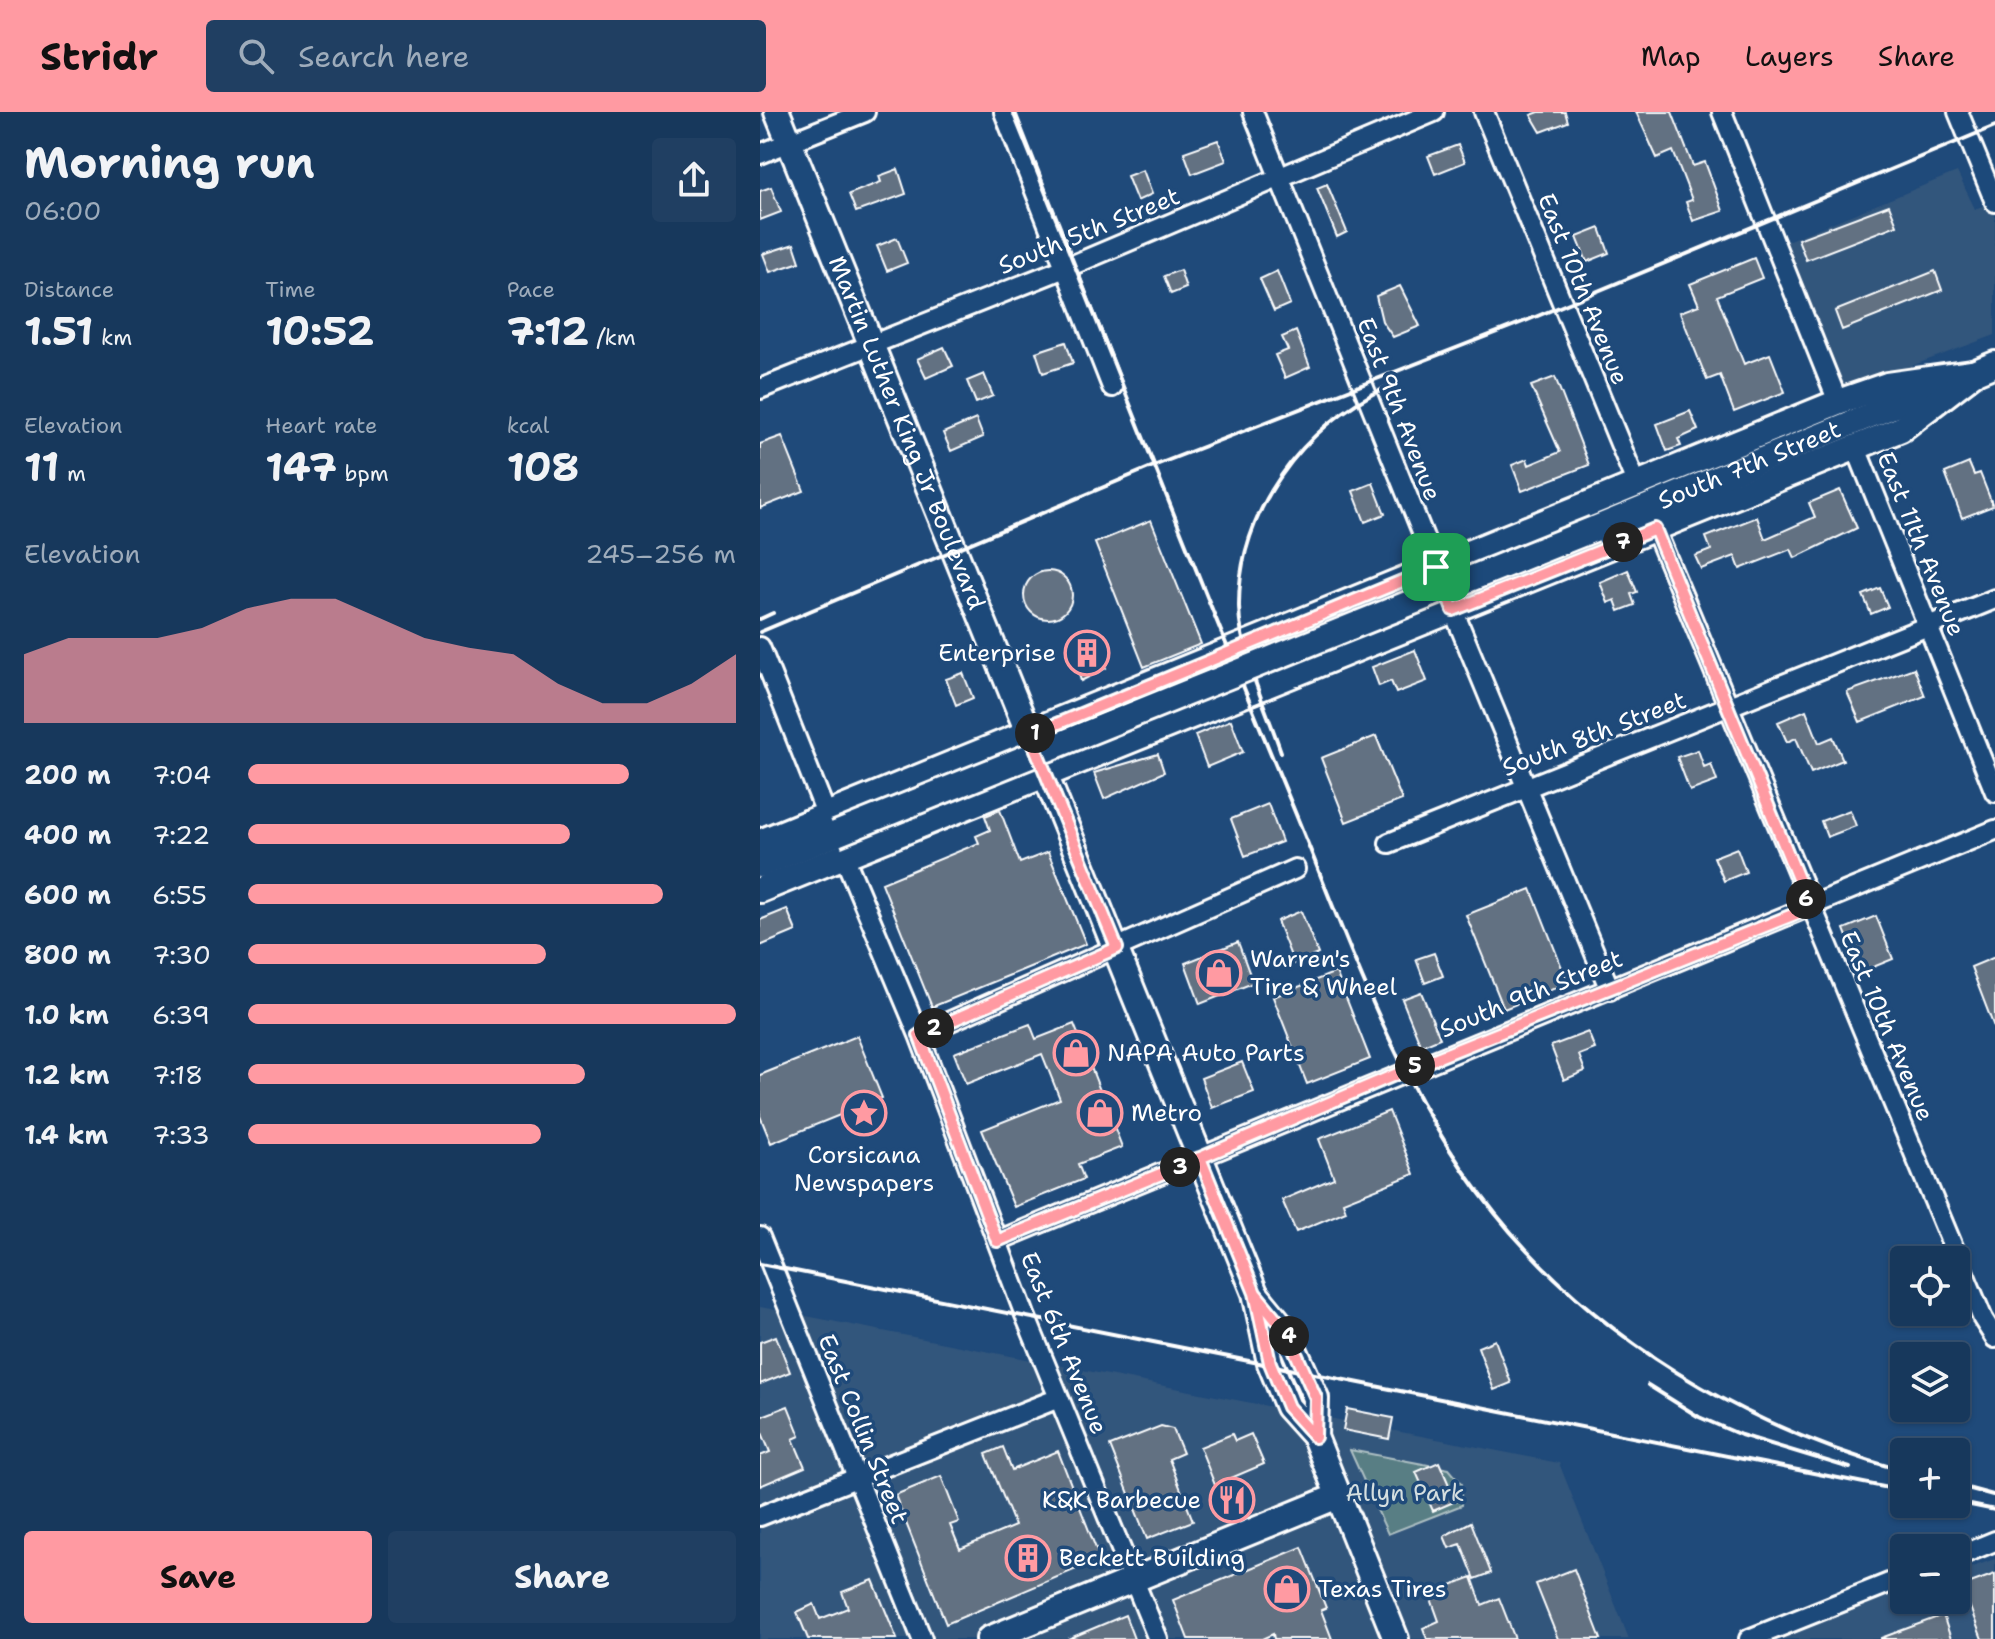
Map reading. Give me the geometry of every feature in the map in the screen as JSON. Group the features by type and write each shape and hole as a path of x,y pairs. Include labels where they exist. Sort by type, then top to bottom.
{"main road":[{"name":"Martin Luther King Jr Boulevard","path":"777,112 1255,1293 1270,1363 1288,1407 1315,1437 1338,1496"},
{"path":"760,890 836,836 1038,755 1436,567 1838,402 1887,385 1984,368"},
{"path":"760,865 1038,755 1453,610 1856,448 1901,429 1984,368"},
{"name":"South 7th Street","path":"836,836 1984,368"},
{"path":"760,842 836,836"},
{"path":"989,1639 1338,1496 1396,1639"}],"street":[{"path":"760,154 865,112"},
{"path":"1004,112 1112,387"},
{"name":"East 9th Avenue","path":"1253,112 1610,990"},
{"name":"South 5th Street","path":"760,389 1065,267 1434,112"},
{"name":"East 10th Avenue","path":"1484,112 1637,485"},
{"path":"1722,112 1838,402"},
{"path":"1958,112 1995,202"},
{"name":"East 11th Avenue","path":"1856,448 1995,792"},
{"name":"East 10th Avenue","path":"1655,529 1810,908 1983,1319 1995,1338"},
{"name":"South 8th Street","path":"1389,843 1995,599"},
{"name":"East 6th Avenue","path":"760,647 919,1035 1059,1398 1136,1579 1158,1639"},
{"name":"South 9th Street","path":"997,1241 1995,830"},
{"path":"919,1035 1295,869"},
{"name":"East Collin Street","path":"760,1237 922,1639"},
{"path":"760,1516 1059,1398"},
{"path":"1970,1551 1995,1541"},
{"path":"1749,1639 1890,1583"}],"shaded area":[{"path":"1957,172 1975,209 1995,201 1995,335 1844,391 1782,243"},
{"path":"760,1307 1559,1463 1629,1639 760,1639"},
{"path":"1995,1559 1995,1639 1770,1639 1890,1596 1890,1614 1970,1614 1970,1568"}],"green space":[{"name":"Allyn Park","path":"1350,1450 1449,1469 1462,1484 1462,1505 1388,1534"}],"building":[{"path":"1565,112 1568,122 1541,132 1531,115"},
{"path":"1636,112 1672,112 1693,166 1705,162 1723,211 1693,221 1686,202 1692,200 1673,151 1657,158"},
{"path":"1218,140 1226,161 1192,174 1184,152"},
{"path":"1458,145 1465,162 1435,174 1428,156"},
{"path":"898,169 906,194 856,212 849,194 881,182 879,176"},
{"path":"1143,170 1152,194 1137,201 1127,176"},
{"path":"1327,184 1347,232 1337,237 1317,188"},
{"path":"771,187 781,212 760,220 760,191"},
{"path":"1889,205 1897,225 1806,260 1798,239"},
{"path":"1600,228 1609,253 1587,262 1577,237"},
{"path":"897,238 907,263 887,271 877,246"},
{"path":"794,244 800,262 770,272 763,254"},
{"path":"1754,258 1762,278 1717,296 1744,364 1770,354 1785,392 1734,412 1720,375 1707,380 1680,312 1699,305 1690,284"},
{"path":"1180,270 1186,288 1171,294 1164,276"},
{"path":"1277,271 1290,304 1274,311 1260,279"},
{"path":"1935,271 1942,290 1842,330 1835,311"},
{"path":"1400,286 1420,326 1393,337 1382,321 1376,296"},
{"path":"1296,331 1310,367 1285,378 1275,355 1288,350 1282,337"},
{"path":"1066,342 1073,363 1043,373 1036,352"},
{"path":"944,347 953,366 926,378 917,359"},
{"path":"984,374 993,396 976,403 967,381"},
{"path":"1555,377 1589,465 1522,491 1512,465 1527,459 1529,465 1560,452 1531,386"},
{"path":"1690,411 1698,430 1678,439 1681,446 1667,451 1657,424"},
{"path":"976,419 983,437 951,451 943,433"},
{"path":"782,436 804,491 760,508 760,444"},
{"path":"1969,463 1974,475 1980,473 1993,506 1962,518 1945,473"},
{"path":"1373,483 1385,514 1365,522 1353,491"},
{"path":"1840,490 1857,528 1795,558 1791,549 1740,569 1735,556 1701,569 1695,556 1711,550 1706,537 1757,517 1765,539 1815,517 1809,503"},
{"path":"1151,520 1201,644 1144,667 1095,543"},
{"path":"1628,570 1637,592 1631,594 1635,605 1619,611 1615,600 1608,603 1600,582"},
{"path":"1048,571 1065,578 1072,595 1065,612 1048,619 1031,612 1024,595 1031,578"},
{"path":"1880,588 1888,607 1871,614 1863,595"},
{"name":"Enterprise","path":"1094,637 1106,668 1081,681 1071,646"},
{"path":"1415,650 1427,681 1396,693 1391,681 1379,686 1372,667"},
{"path":"1914,668 1925,696 1860,722 1847,692"},
{"path":"963,673 973,698 956,705 946,679"},
{"path":"1806,710 1819,743 1833,737 1843,760 1811,773 1796,738 1787,742 1778,722"},
{"path":"1231,720 1243,752 1207,767 1195,735"},
{"path":"1376,736 1402,800 1346,822 1321,758"},
{"path":"1698,750 1704,767 1711,764 1717,781 1690,791 1677,757"},
{"path":"1158,754 1164,772 1104,799 1094,773"},
{"path":"1268,804 1282,842 1245,856 1231,819"},
{"path":"1000,810 1020,863 1048,852 1086,944 932,1007 882,883 979,843 976,836 990,830 985,816"},
{"path":"1850,810 1856,826 1827,837 1821,821"},
{"path":"1737,848 1746,872 1724,881 1714,857"},
{"path":"1531,889 1568,983 1504,1009 1466,915"},
{"path":"787,909 796,931 760,946 760,920"},
{"path":"1301,911 1318,954 1294,964 1277,921"},
{"path":"1876,916 1893,959 1861,972 1844,929"},
{"name":"Warren's Tire & Wheel","path":"1238,942 1253,983 1200,1004 1185,963"},
{"path":"1434,953 1443,976 1425,983 1416,959"},
{"path":"1995,957 1995,1026 1994,1027 1971,967"},
{"path":"1336,972 1370,1059 1307,1084 1273,997"},
{"path":"1421,992 1440,1038 1421,1046 1402,999"},
{"path":"1030,1024 1036,1039 1074,1024 1122,1147 1078,1164 1084,1179 1014,1207 982,1130 1060,1099 1042,1054 966,1084 954,1053"},
{"path":"1588,1032 1595,1049 1579,1055 1585,1071 1564,1080 1551,1046"},
{"path":"857,1036 882,1098 771,1143 760,1116 760,1075"},
{"path":"1242,1062 1254,1092 1212,1108 1201,1078"},
{"path":"1389,1111 1414,1174 1343,1202 1346,1211 1296,1232 1282,1200 1334,1178 1319,1139"},
{"path":"776,1336 790,1372 760,1384 760,1342"},
{"path":"1495,1340 1511,1383 1494,1390 1478,1347"},
{"path":"788,1406 800,1436 793,1439 805,1467 760,1486 760,1456 770,1452 760,1428 760,1417"},
{"path":"1347,1409 1393,1418 1389,1439 1343,1430"},
{"path":"1161,1426 1173,1429 1183,1453 1169,1459 1193,1521 1147,1539 1110,1446"},
{"path":"1232,1434 1235,1441 1251,1434 1264,1464 1231,1478 1240,1502 1224,1508 1200,1447"},
{"path":"1003,1447 1012,1470 1058,1451 1100,1559 946,1624 895,1495 941,1476 959,1522 950,1525 960,1549 1015,1526 986,1454"},
{"path":"1439,1462 1456,1501 1433,1511 1416,1472"},
{"path":"1471,1522 1491,1573 1475,1579 1461,1544 1449,1548 1444,1536"},
{"path":"1302,1547 1326,1608 1321,1610 1332,1639 1274,1639 1273,1634 1262,1639 1188,1639 1173,1600"},
{"path":"1574,1569 1601,1639 1558,1639 1536,1584"},
{"path":"1995,1574 1995,1639 1982,1639 1970,1607 1970,1583"},
{"path":"1472,1577 1482,1605 1499,1598 1515,1639 1427,1639 1423,1628 1439,1621 1429,1593"},
{"path":"873,1580 897,1639 808,1639 797,1612 814,1604 820,1619 848,1608 842,1592"},
{"path":"1125,1615 1134,1639 1068,1639"},
{"path":"1943,1615 1951,1639 1881,1639 1881,1638"}],"railway":[{"path":"1013,112 1362,978 1417,1093 1449,1148 1485,1201 1527,1250 1566,1289 1653,1357 1749,1412 1799,1435 1890,1467"},
{"path":"760,632 1156,465 1528,320 1995,126"},
{"path":"1281,752 1255,681 1240,625 1242,572 1250,538 1263,506 1303,448 1356,403 1387,387"},
{"path":"760,619 773,613"},
{"path":"760,1264 1890,1488"},
{"path":"1648,1385 1699,1417 1741,1435 1850,1468"},
{"path":"1970,1489 1993,1495"},
{"path":"1970,1505 1995,1510"}],"place":[{"name":"Enterprise","path":"1087,653"},
{"name":"Warren's Tire & Wheel","path":"1219,973"},
{"name":"NAPA Auto Parts","path":"1076,1053"},
{"name":"Corsicana Newspapers","path":"864,1113"},
{"name":"Metro","path":"1100,1113"},
{"name":"K&K Barbecue","path":"1232,1500"},
{"name":"Beckett Building","path":"1028,1558"},
{"name":"Texas Tires","path":"1287,1589"}],"route":[{"path":"1436,567 1030,735 1117,948 919,1035 997,1241 1200,1158 1255,1293 1270,1363 1288,1407 1315,1437 1316,1398 1286,1331 1255,1293 1228,1226 1200,1158 1404,1071 1810,908 1655,529 1453,610 1436,567"}]}
